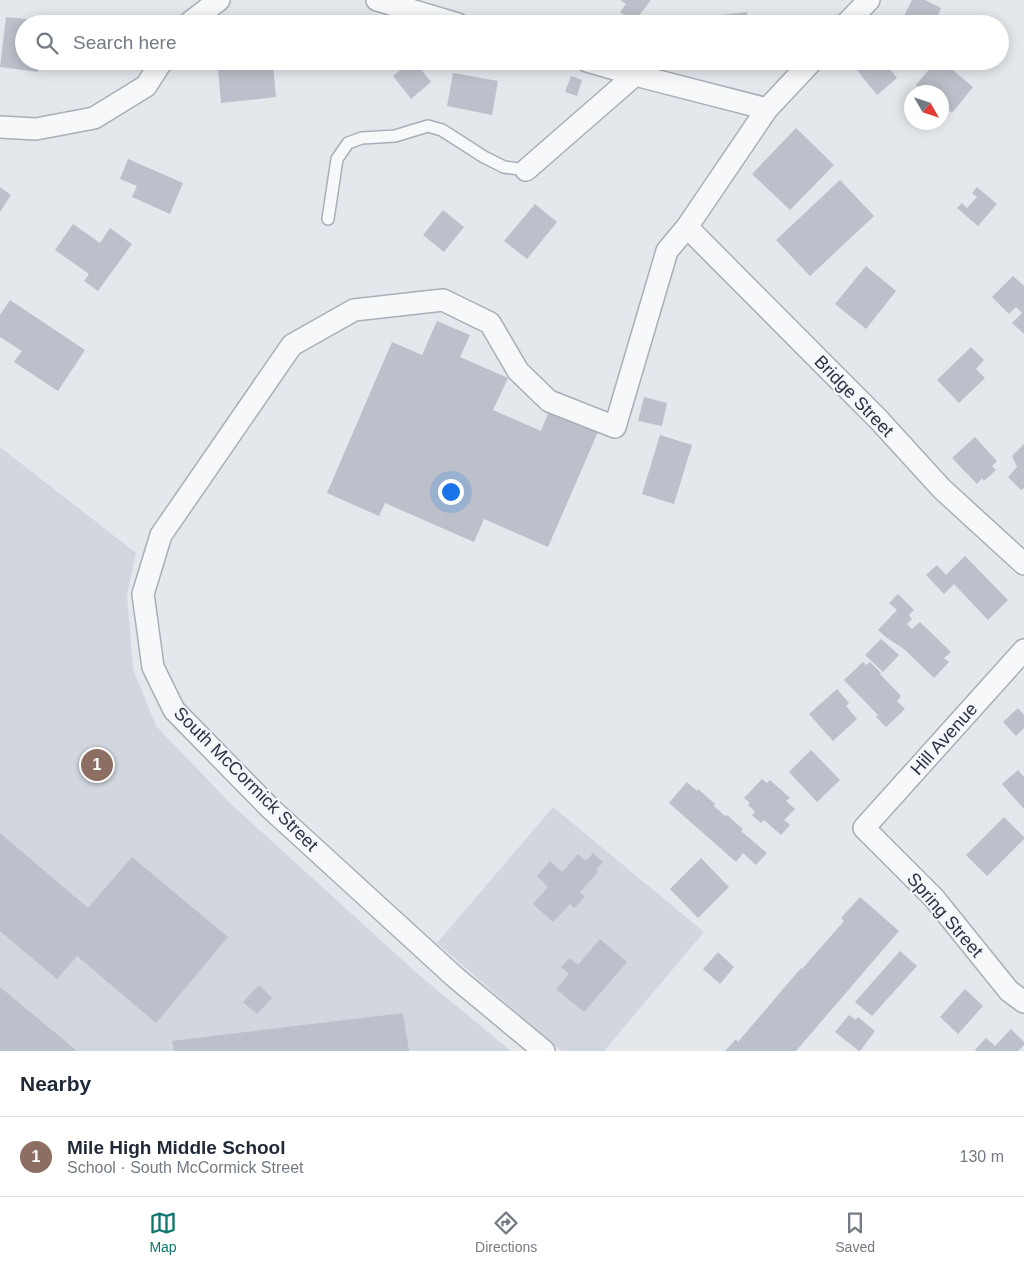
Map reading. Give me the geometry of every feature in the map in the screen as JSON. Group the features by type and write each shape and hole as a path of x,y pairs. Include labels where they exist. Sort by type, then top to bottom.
{"street":[{"path":"200,15 219,0"},
{"path":"377,0 428,15"},
{"path":"855,15 869,0"},
{"path":"0,127 36,129 94,118 146,86 156,70"},
{"path":"618,70 767,110"},
{"path":"687,227 767,110 804,70"},
{"path":"526,170 635,75"},
{"name":"South McCormick Street","path":"544,1051 456,978 270,808 174,710 153,667 143,594 161,534 292,345 354,310 443,300 490,323 518,371 549,401 615,427 667,250 687,227"},
{"name":"Bridge Street","path":"687,227 879,420 942,489 1024,564"},
{"name":"Hill Avenue","path":"864,828 1024,650"},
{"name":"Spring Street","path":"864,828 934,898 1009,991 1024,1002"}],"lane":[{"path":"328,219 337,160 348,143 362,138 395,136 428,126 442,130 484,157 504,167 526,170"}],"shaded area":[{"path":"0,447 136,553 127,595 133,669 156,726 232,805 420,976 511,1051 0,1051"},
{"path":"553,807 704,932 604,1051 561,1051 437,943"}],"building":[{"path":"620,0 651,0 639,15 624,15 620,12 626,4"},
{"path":"912,0 925,0 941,8 938,15 904,15"},
{"path":"747,12 747,15 720,15"},
{"path":"6,17 15,18 15,69 0,67"},
{"path":"218,70 274,70 276,97 221,103"},
{"path":"401,70 421,70 431,82 411,99 393,76"},
{"path":"857,70 890,70 897,78 877,95"},
{"path":"928,70 953,70 973,87 952,113 949,111 949,85 916,85"},
{"path":"453,73 498,81 492,115 447,106"},
{"path":"571,76 582,80 577,96 565,92"},
{"path":"796,128 834,165 790,210 752,174"},
{"path":"128,159 183,183 170,214 132,197 137,186 120,179"},
{"path":"840,180 874,216 810,276 776,240"},
{"path":"0,187 11,195 0,212"},
{"path":"977,187 997,204 978,226 957,208 962,203 967,208 977,197 972,193"},
{"path":"535,204 557,222 527,259 504,241"},
{"path":"443,210 464,227 444,252 423,235"},
{"path":"73,224 100,243 110,228 132,244 98,291 84,281 89,274 55,250"},
{"path":"866,266 896,291 866,329 835,304"},
{"path":"1013,276 1024,286 1024,334 1012,323 1022,313 1016,307 1009,314 992,297"},
{"path":"10,300 85,350 58,391 14,362 22,351 0,337 0,315"},
{"path":"437,321 470,335 460,357 508,378 493,410 541,431 549,411 598,432 548,547 484,519 474,542 385,503 379,516 327,493 392,342 422,355"},
{"path":"971,347 984,360 976,369 985,378 959,403 937,380"},
{"path":"644,397 667,403 662,426 638,421"},
{"path":"660,435 692,445 674,504 642,494"},
{"path":"975,437 997,461 992,466 996,470 984,481 982,478 977,484 952,458"},
{"path":"1024,444 1024,488 1021,490 1008,477 1017,467 1012,456"},
{"path":"965,556 1008,600 988,620 954,584 944,594 926,575 937,565 946,575"},
{"path":"898,594 914,610 909,615 912,619 907,624 912,629 920,622 951,652 944,658 949,662 934,678 904,649 878,630 897,610 889,603"},
{"path":"881,639 899,655 883,672 865,655"},
{"path":"863,662 866,665 870,662 901,696 897,701 905,709 886,727 876,717 878,715 844,680"},
{"path":"837,689 849,703 846,706 857,719 833,741 809,714"},
{"path":"1018,708 1024,715 1024,728 1016,736 1003,722"},
{"path":"811,750 840,780 817,802 789,772"},
{"path":"1018,770 1024,777 1024,809 1002,784"},
{"path":"762,779 767,783 770,780 790,798 786,801 795,809 784,820 790,825 781,835 764,820 761,823 752,815 755,812 748,805 750,803 744,798"},
{"path":"687,782 715,804 714,806 743,829 741,831 767,853 756,865 743,853 736,862 669,803"},
{"path":"1004,817 1024,839 987,876 966,855"},
{"path":"0,833 88,908 132,857 228,937 156,1023 77,956 57,979 0,931"},
{"path":"593,853 603,862 596,870 598,872 580,892 585,897 574,908 570,904 553,922 533,904 548,887 537,876 550,861 562,872 578,854 586,861"},
{"path":"701,858 729,887 698,918 670,889"},
{"path":"860,897 899,931 796,1051 725,1051 736,1039 738,1042 802,969 844,921 841,918"},
{"path":"600,939 627,962 584,1012 556,989 569,974 561,967 570,958 578,965"},
{"path":"900,951 917,966 872,1016 855,1002"},
{"path":"718,952 734,967 720,984 703,969"},
{"path":"259,985 272,998 257,1014 243,1002"},
{"path":"0,987 77,1051 0,1051"},
{"path":"965,989 983,1006 958,1034 940,1017"},
{"path":"403,1013 409,1051 174,1051 172,1041"},
{"path":"849,1015 856,1020 858,1017 875,1031 860,1051 835,1032"},
{"path":"1011,1029 1024,1042 1024,1045 1018,1051 975,1050 986,1038 995,1046"}],"place":[{"name":"Mile High Middle School","path":"97,765"}]}
